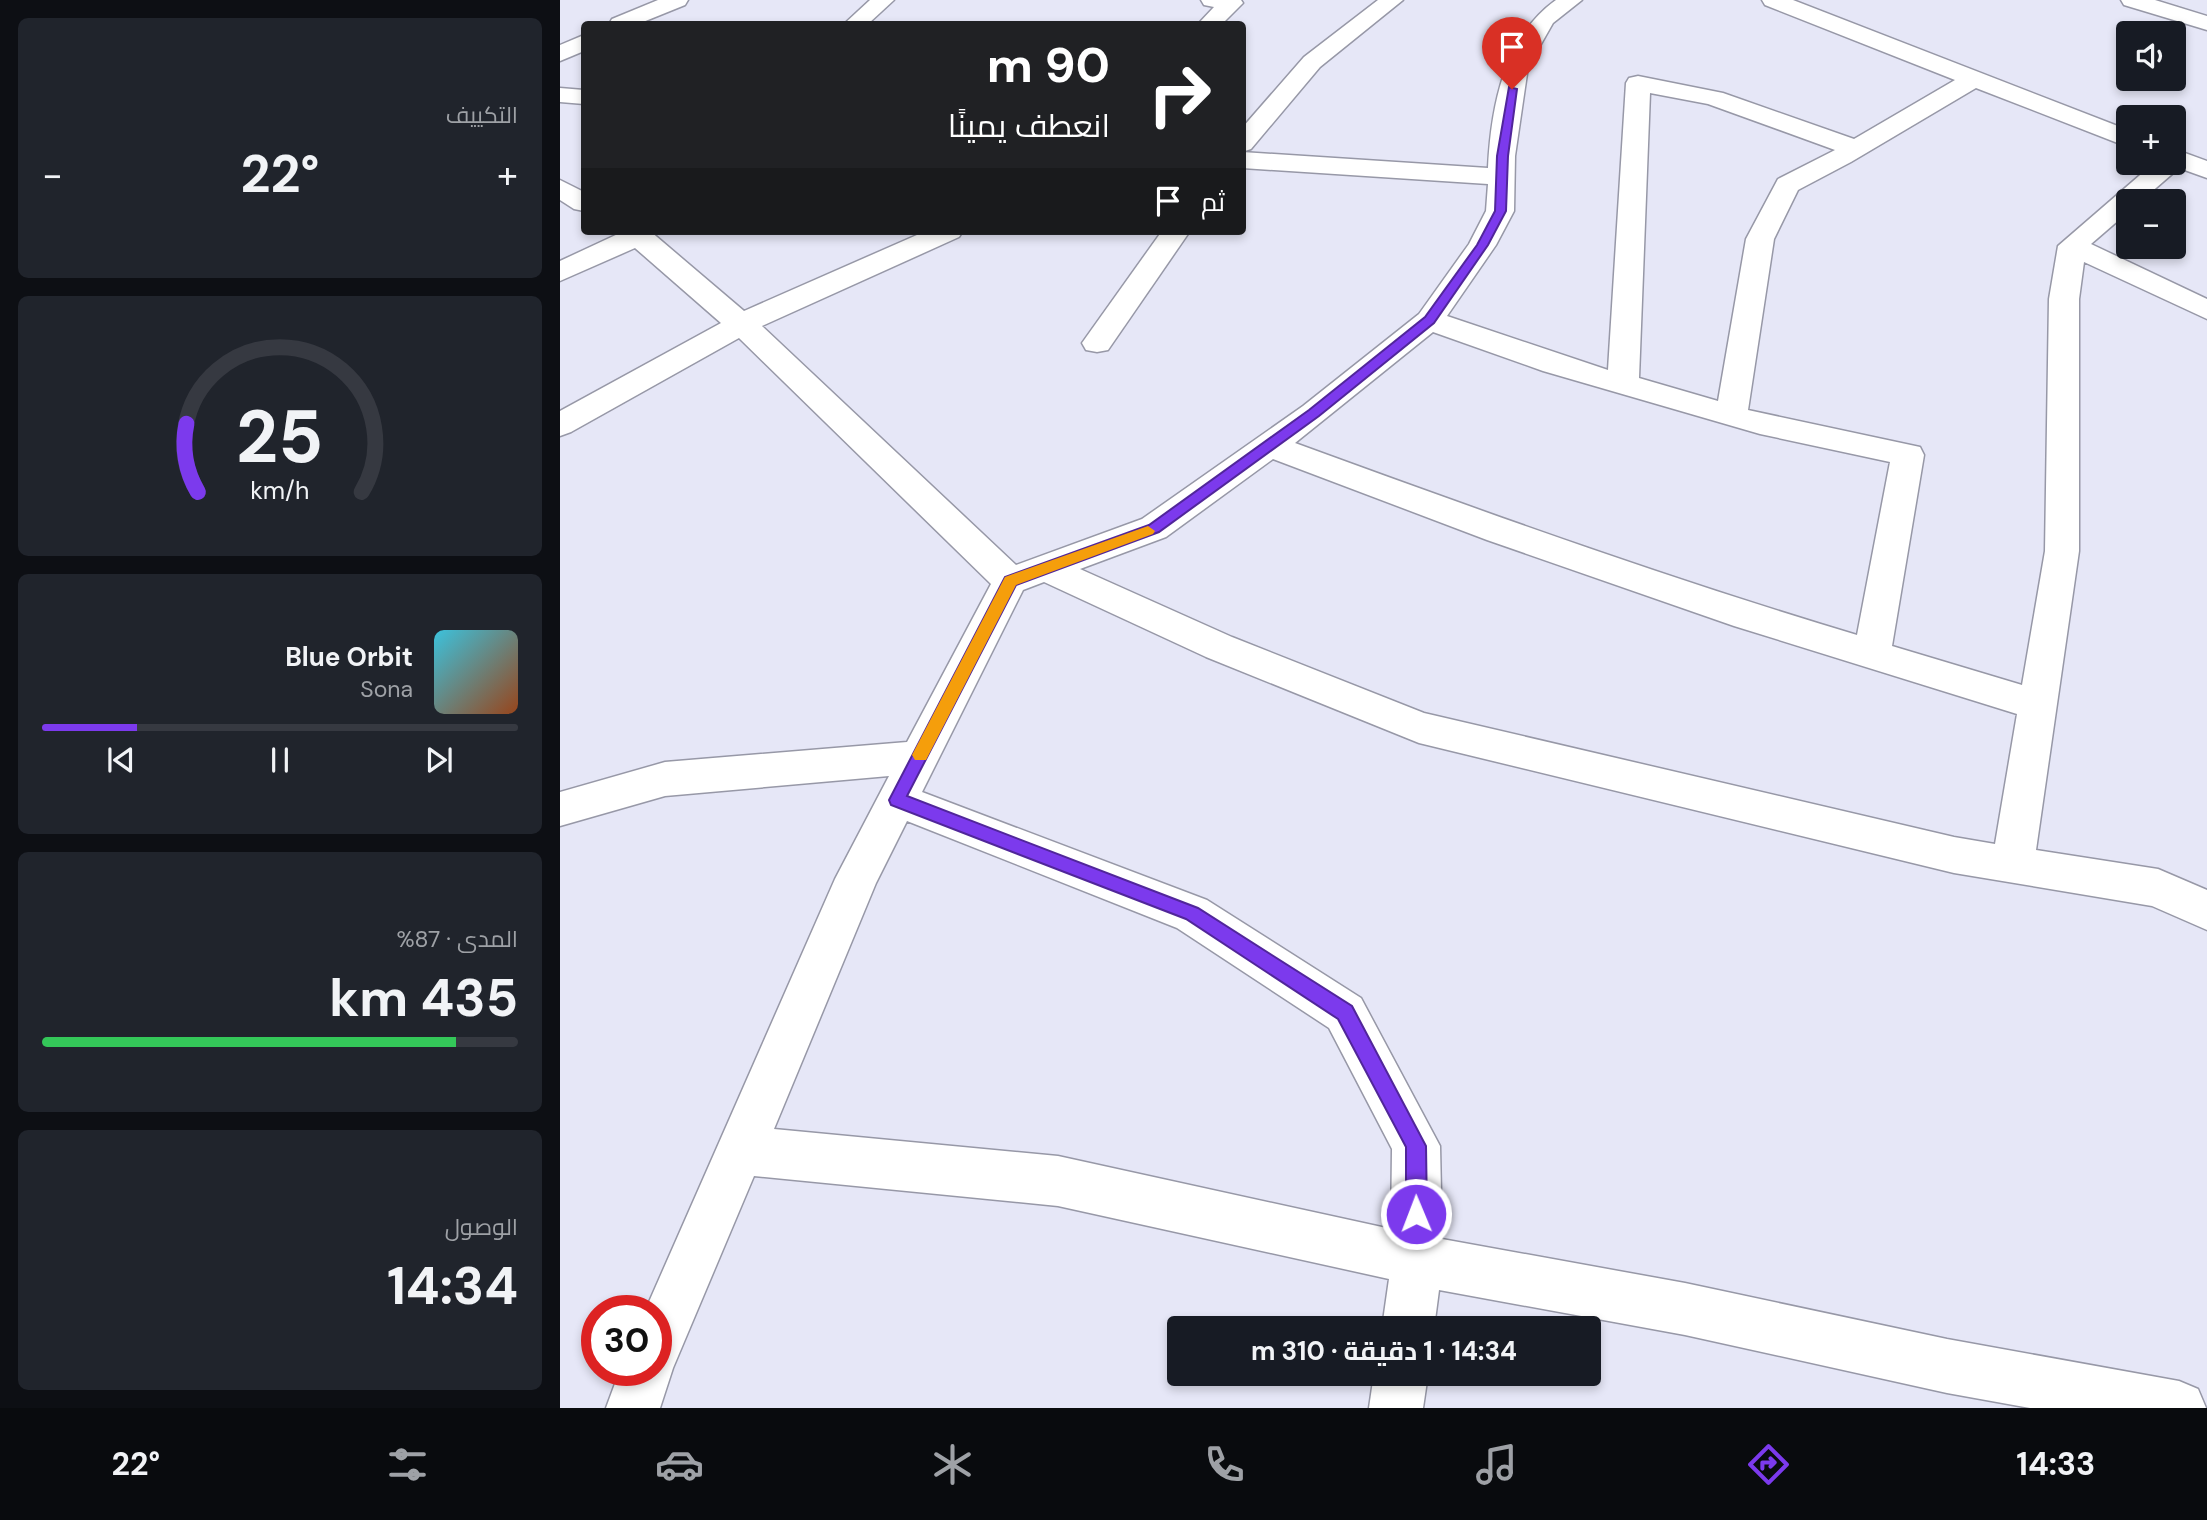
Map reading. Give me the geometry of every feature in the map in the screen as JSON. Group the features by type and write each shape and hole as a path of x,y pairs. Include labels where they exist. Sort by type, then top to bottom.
{"main road":[{"path":"627,21 677,0"},
{"path":"858,21 883,0"},
{"path":"1246,139 1311,62 1392,0"},
{"path":"672,1310 856,879 920,757 1028,574 1154,528 1314,413 1429,320 1482,245 1500,211 1502,156 1516,67 1544,19 1571,0"},
{"path":"1773,0 2116,134"},
{"path":"2132,0 2207,23"},
{"path":"1211,21 1227,1"},
{"path":"560,54 581,44"},
{"path":"1731,415 1760,239 1787,184 1856,149 1974,79"},
{"path":"1623,384 1638,83 1714,98 1856,149"},
{"path":"560,95 581,97"},
{"path":"1246,160 1502,177"},
{"path":"2186,163 2207,170"},
{"path":"2013,864 2062,551 2064,299 2072,246 2154,175"},
{"path":"560,188 581,201"},
{"path":"560,272 631,235"},
{"path":"637,235 1028,574 1419,727 1730,799 1954,855 2158,888 2207,911"},
{"path":"560,425 741,324 940,235"},
{"path":"1097,343 1173,235"},
{"path":"2072,246 2207,310"},
{"path":"1429,320 1554,364 1771,427 1908,455 1872,654"},
{"path":"1269,446 1499,531 1747,616 2038,705"},
{"path":"560,809 665,779 920,757"},
{"path":"897,800 1192,914 1345,1013 1416,1146 1417,1260 1410,1316"},
{"path":"740,1150 1058,1181 1417,1260 1685,1309 1947,1366 2179,1408"},
{"path":"633,1408 641,1386"},
{"path":"1396,1408 1399,1386"}],"slow traffic":[{"path":"920,755 1010,581 1148,531"}],"route":[{"path":"1416,1214 1416,1146 1345,1013 1192,914 897,800 1010,581 1154,528 1314,413 1429,320 1482,245 1500,211 1502,156 1512,89"}]}
